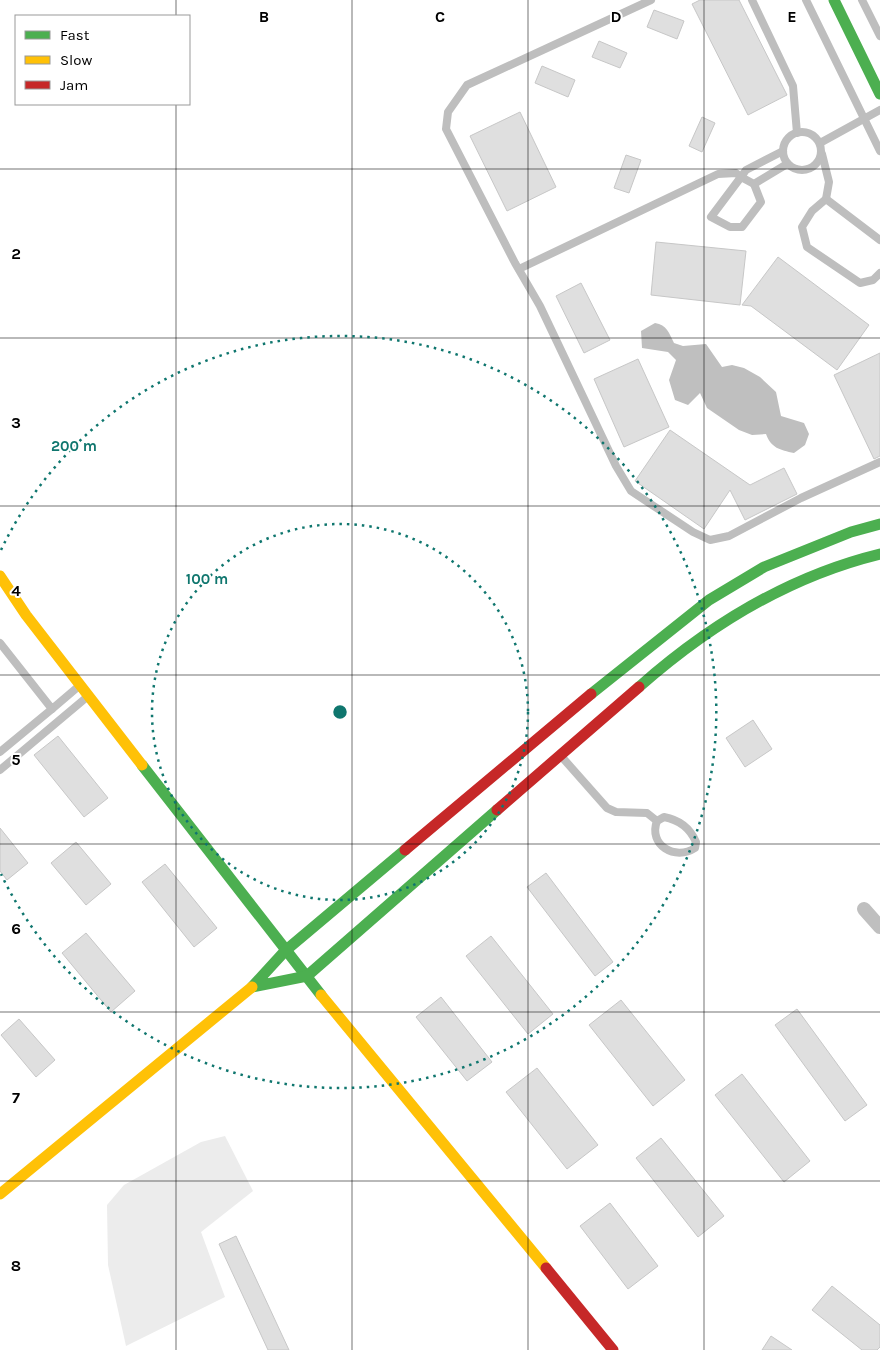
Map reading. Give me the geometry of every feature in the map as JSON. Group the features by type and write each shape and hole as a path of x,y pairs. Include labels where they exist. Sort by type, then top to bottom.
{"main road":[{"path":"834,0 880,94"},
{"path":"0,1194 252,987 284,951 633,659 709,600 764,567 852,532 880,524"},
{"path":"252,987 307,976 665,664 723,624 782,589 849,560 880,554"},
{"path":"0,576 26,615 284,951 307,976 613,1350"}],"lane":[{"path":"650,0 467,85 448,112 446,129 540,306 616,466 631,491 693,532 710,540 729,536 801,498 880,462"},
{"path":"752,0 793,86 797,133"},
{"path":"806,0 880,151"},
{"path":"862,0 880,36"},
{"path":"820,143 863,117 880,110"},
{"path":"822,154 817,164 808,170 796,170 787,164 783,151 784,143 791,134 802,131 813,134 820,143 829,182 826,199 812,211 802,227 807,247 860,283 873,280 880,273"},
{"path":"519,269 718,174 736,173 741,177 754,184 761,202 742,227 730,227 711,217 741,177 746,170 783,151"},
{"path":"754,184 787,164"},
{"path":"826,199 880,240"},
{"path":"0,643 52,710"},
{"path":"0,752 80,685"},
{"path":"0,770 88,696"},
{"path":"560,755 607,808 616,812 647,813 656,821"},
{"path":"664,817 674,819 686,826 696,842 695,848 689,852 678,853 664,849 657,841 654,829 656,821 664,817"}],"shaded area":[{"path":"655,323 665,328 674,343 683,346 706,344 722,367 732,365 744,368 760,377 776,392 781,416 804,423 809,434 805,445 794,453 789,452 773,445 766,434 752,435 739,430 707,408 700,393 688,405 675,400 669,380 676,360 668,352 642,348 641,331"},
{"path":"225,1136 253,1191 201,1232 225,1297 126,1346 108,1265 107,1205 124,1185 201,1142"}],"building":[{"path":"700,0 739,0 787,95 748,115 692,4"},
{"path":"654,10 684,21 677,39 647,27"},
{"path":"599,41 627,53 620,68 592,57"},
{"path":"542,66 575,80 568,97 535,83"},
{"path":"520,112 556,187 507,211 470,136"},
{"path":"702,117 715,123 702,152 689,146"},
{"path":"626,155 641,160 629,193 614,188"},
{"path":"656,242 746,251 740,305 651,295"},
{"path":"778,257 869,325 837,370 751,306 742,305"},
{"path":"581,283 610,340 584,353 556,296"},
{"path":"880,353 880,456 874,459 834,375"},
{"path":"638,359 669,427 624,447 594,379"},
{"path":"670,430 750,485 784,468 797,494 745,520 730,490 704,529 635,481"},
{"path":"753,720 772,749 745,767 726,738"},
{"path":"58,736 108,798 84,817 34,755"},
{"path":"0,828 28,863 7,880 0,871"},
{"path":"76,842 111,884 86,905 51,863"},
{"path":"165,864 217,928 194,947 142,882"},
{"path":"546,873 613,962 595,976 527,887"},
{"path":"86,933 135,991 111,1012 62,953"},
{"path":"491,936 553,1014 528,1034 466,956"},
{"path":"441,997 492,1062 467,1081 416,1017"},
{"path":"621,1000 685,1080 653,1106 589,1025"},
{"path":"797,1009 867,1105 845,1121 775,1025"},
{"path":"19,1019 55,1060 36,1077 1,1035"},
{"path":"537,1068 598,1145 567,1169 506,1092"},
{"path":"742,1074 810,1161 784,1182 715,1095"},
{"path":"661,1138 724,1216 698,1237 636,1158"},
{"path":"610,1203 658,1266 628,1289 580,1226"},
{"path":"236,1236 289,1350 268,1350 219,1244"},
{"path":"832,1286 880,1325 880,1347 877,1350 862,1350 812,1310"},
{"path":"771,1336 792,1350 762,1350"}],"waterway":[{"path":"864,909 880,927"}],"traffic: fast":[{"path":"834,0 880,94"},
{"path":"591,694 709,600 764,567 851,532 880,524"},
{"path":"639,687 693,644 752,606 814,575 880,554"},
{"path":"142,765 321,995"},
{"path":"405,850 285,951 252,987 307,976 497,810"}],"traffic: slow":[{"path":"0,576 26,615 142,765"},
{"path":"0,1194 252,987"},
{"path":"321,995 546,1268"}],"traffic: jam":[{"path":"497,810 639,687"},
{"path":"405,850 591,694"},
{"path":"546,1268 613,1350"}]}
